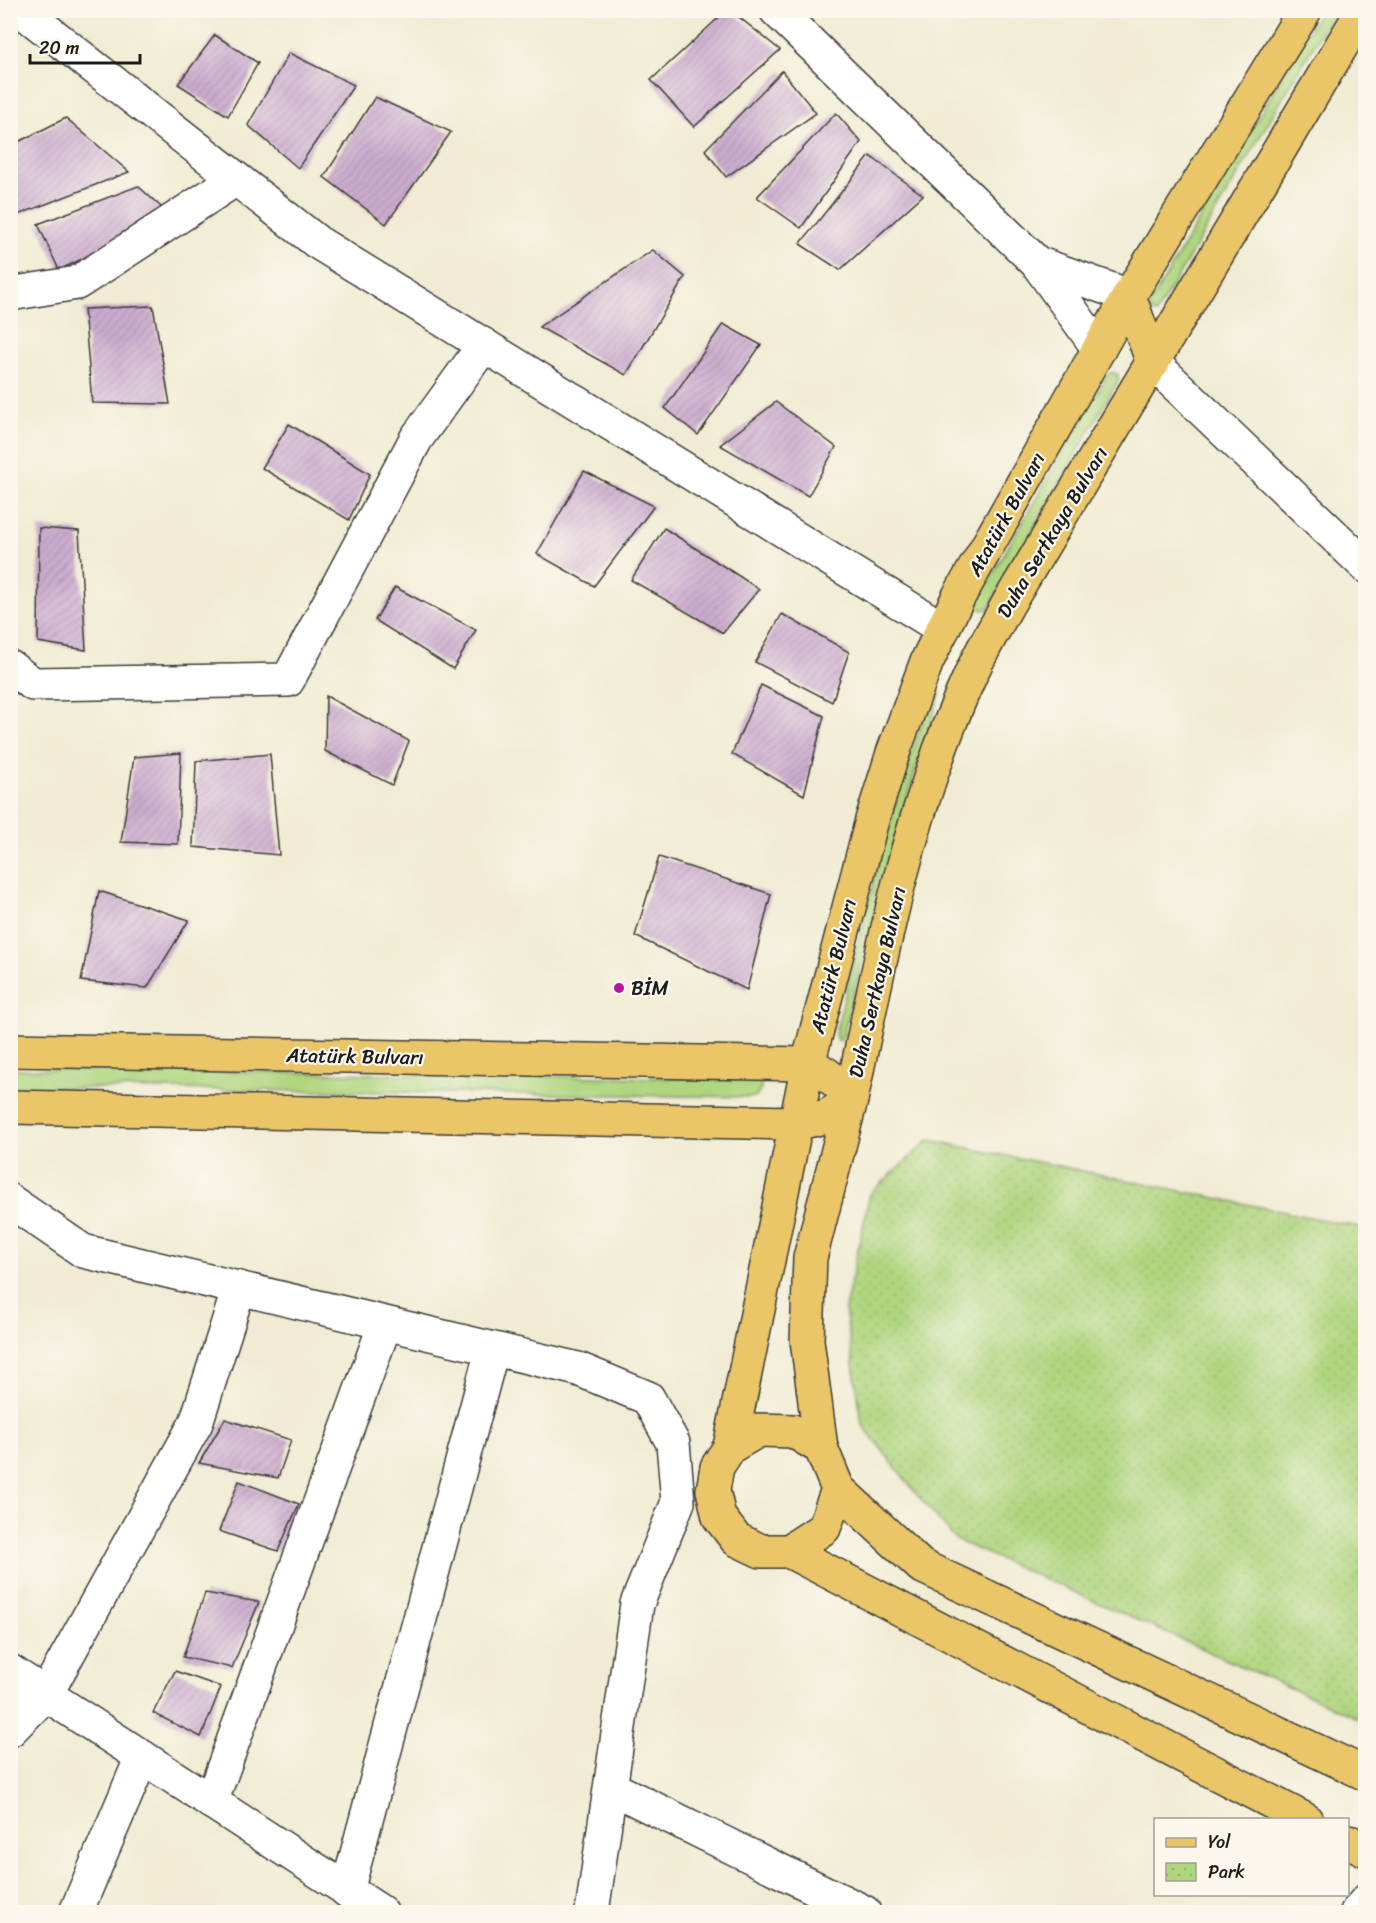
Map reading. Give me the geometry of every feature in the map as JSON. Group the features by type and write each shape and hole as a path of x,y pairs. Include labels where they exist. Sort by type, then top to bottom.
{"main road":[{"name":"Atatürk Bulvarı","path":"730,1447 808,1064 872,820 912,700 943,629 1129,296 1305,10"},
{"name":"Duha Sertkaya Bulvarı","path":"821,1448 807,1340 810,1258 850,1100 893,907 914,828 938,757 969,677 1008,604 1363,10"},
{"path":"1129,296 1153,363"},
{"path":"1099,349 1153,363"},
{"path":"943,629 983,650"},
{"name":"Atatürk Bulvarı","path":"10,1050 808,1064"},
{"path":"10,1107 797,1123 821,1119 836,1112 850,1100 840,1085 820,1069 808,1064"},
{"path":"1302,1818 789,1551 761,1551 736,1539 719,1517 713,1490 717,1467 730,1447 759,1430 793,1431 821,1448 837,1489 921,1566 1365,1774"},
{"path":"789,1551 824,1528 837,1489"},
{"path":"1349,1842 1365,1850"}],"street":[{"path":"778,11 1037,263 1099,349"},
{"path":"42,17 236,179 317,242 943,629"},
{"path":"10,294 77,283 236,179"},
{"path":"1037,263 1129,296"},
{"path":"10,667 33,684 288,680 416,439 484,345"},
{"path":"1153,363 1365,566"},
{"path":"10,1201 83,1251 578,1369 648,1398 673,1443 678,1502 638,1604 592,1912"},
{"path":"10,1730 46,1694 196,1423 239,1288"},
{"path":"211,1802 385,1324"},
{"path":"347,1891 492,1350"},
{"path":"678,1502 713,1490"},
{"path":"10,1671 381,1912"},
{"path":"76,1912 142,1757"},
{"path":"612,1788 864,1912"},
{"path":"1357,1912 1365,1900"}],"green space":[{"path":"1320,11 1334,11 1156,314 1147,309"},
{"path":"1113,372 1118,375 1118,381 988,609 982,610 977,601 1108,374"},
{"path":"933,689 941,693 888,863 843,1036 841,1040 837,1040 835,1034 887,830"},
{"path":"11,1069 756,1079 761,1083 761,1089 756,1097 11,1087"},
{"path":"929,1140 1365,1228 1365,1721 956,1540 862,1424 845,1309 870,1194"}],"building":[{"path":"727,10 730,10 780,50 694,127 651,80"},
{"path":"215,35 258,63 228,116 178,84"},
{"path":"289,53 354,85 298,168 248,125"},
{"path":"782,71 816,113 726,177 705,150"},
{"path":"375,97 451,132 386,224 324,177"},
{"path":"836,113 861,142 801,228 757,197"},
{"path":"66,118 129,172 10,218 10,146"},
{"path":"870,156 923,195 840,270 800,244"},
{"path":"138,186 171,216 59,270 38,224"},
{"path":"653,250 685,277 626,375 539,327"},
{"path":"153,306 170,404 92,403 84,309"},
{"path":"723,324 761,345 698,435 665,408"},
{"path":"776,402 836,447 808,496 720,445"},
{"path":"289,424 370,474 349,520 262,468"},
{"path":"584,471 654,506 594,586 537,554"},
{"path":"39,528 79,531 86,650 38,642"},
{"path":"664,528 759,589 723,633 631,580"},
{"path":"395,587 476,630 453,669 375,620"},
{"path":"782,614 849,652 832,702 755,662"},
{"path":"761,685 824,716 804,795 732,754"},
{"path":"326,696 409,741 392,785 325,751"},
{"path":"181,753 178,844 121,842 134,757"},
{"path":"270,754 279,855 193,847 196,761"},
{"path":"659,857 771,894 747,990 635,936"},
{"path":"99,891 189,920 147,988 81,981"},
{"path":"225,1419 291,1440 278,1478 199,1463"},
{"path":"239,1481 299,1504 278,1551 219,1531"},
{"path":"205,1593 259,1602 232,1668 183,1657"},
{"path":"175,1671 221,1687 201,1737 153,1713"}],"place":[{"name":"BİM","path":"619,988"}]}
